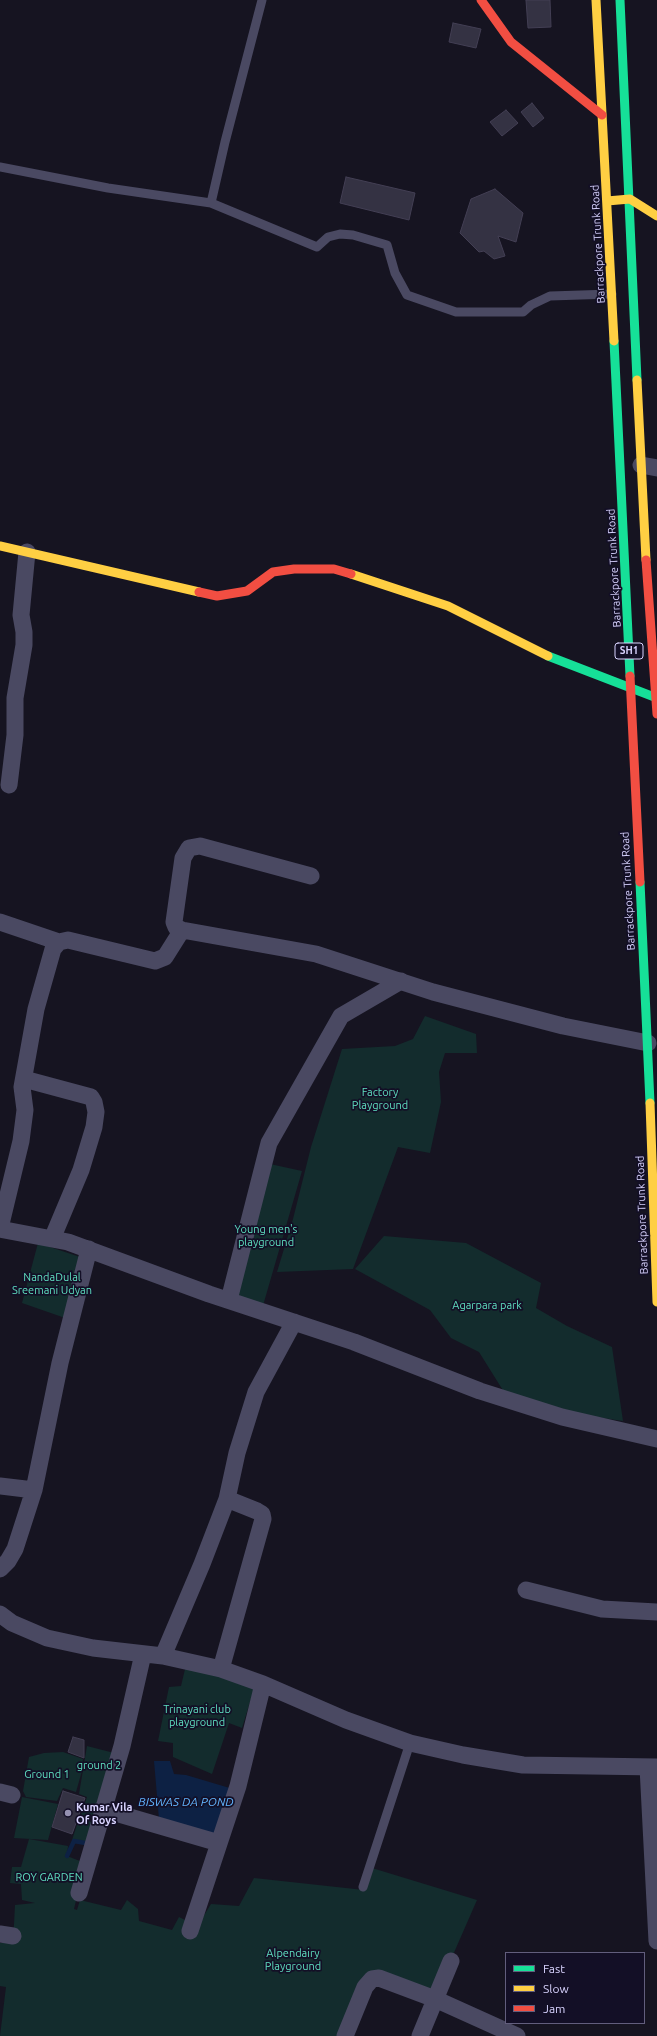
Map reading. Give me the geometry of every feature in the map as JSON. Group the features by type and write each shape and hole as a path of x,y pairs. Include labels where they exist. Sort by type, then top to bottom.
{"main road":[{"path":"481,0 511,42 602,115"},
{"name":"Barrackpore Trunk Road","path":"596,0 612,294 648,1043 657,1302"},
{"name":"SH1","path":"620,0 630,199 649,467 648,603 657,698 657,714"},
{"path":"607,200 630,199 657,216"},
{"path":"0,546 217,596 247,591 273,572 294,569 334,569 448,606 550,657 657,698"}],"street":[{"path":"9,785 16,735 16,698 24,645 24,632 21,615 27,552"},
{"path":"311,876 200,846 189,848 183,858 174,922 176,927 182,930 316,954 433,992 563,1026 648,1043"},
{"path":"0,922 59,942 68,940 155,961 165,957 182,930"},
{"path":"59,942 53,949 36,1009 22,1087 25,1110 21,1141 0,1229 52,1239 89,1250 229,1300 354,1342 480,1391 554,1415 657,1439"},
{"path":"229,1300 269,1143 341,1016 401,981"},
{"path":"24,1079 91,1097 94,1102 96,1112 94,1127 81,1170 52,1239"},
{"path":"0,1569 8,1561 15,1549 34,1490 60,1363 89,1250"},
{"path":"163,1656 202,1564 227,1499 237,1453 256,1392 294,1322"},
{"path":"0,1486 34,1490"},
{"path":"221,1669 263,1519 262,1514 257,1511 227,1499"},
{"path":"526,1590 602,1609 657,1612"},
{"path":"0,1614 12,1623 47,1638 87,1647 163,1656 221,1669 263,1684 346,1720 410,1743 482,1759 523,1765 652,1767 657,1941"},
{"path":"79,1893 102,1809 122,1746 143,1654"},
{"path":"190,1931 238,1786 263,1684"},
{"path":"102,1809 219,1843"},
{"path":"420,2036 450,1961"},
{"path":"344,2036 365,1987 372,1979 379,1978 435,1999 511,2035"}],"lane":[{"path":"211,204 225,142 262,0"},
{"path":"0,167 108,188 211,204 286,233 317,247 328,237 340,234 353,235 387,245 395,273 407,295 456,312 523,312 530,305 550,296 612,294"},
{"path":"363,1887 410,1743"}],"green space":[{"name":"Factory Playground","path":"425,1016 476,1034 477,1053 445,1053 439,1072 441,1102 430,1153 398,1147 353,1269 277,1272 293,1219 311,1147 342,1049 395,1046 413,1039"},
{"name":"Young men's playground","path":"270,1164 302,1171 262,1309 230,1299"},
{"name":"Agarpara park","path":"384,1236 466,1243 541,1283 536,1308 567,1326 612,1347 623,1421 562,1412 504,1392 479,1352 451,1338 430,1310 355,1269"},
{"name":"NandaDulal Sreemani Udyan","path":"38,1243 83,1258 68,1319 22,1303"},
{"name":"Trinayani club playground","path":"186,1665 255,1686 242,1728 229,1723 212,1774 173,1757 173,1743 158,1741 169,1687 181,1686"},
{"name":"ground 2","path":"87,1746 118,1754 97,1819 81,1815 87,1797 79,1794"},
{"name":"Ground 1","path":"63,1752 83,1759 82,1771 76,1792 63,1788 57,1801 26,1797 23,1791 29,1757 44,1753"},
{"path":"22,1797 58,1804 48,1840 14,1838"},
{"path":"79,1819 96,1823 91,1843 72,1840"},
{"name":"Alpendairy Playground","path":"29,1839 68,1846 67,1856 85,1863 74,1909 77,1910 80,1900 121,1910 127,1900 138,1909 139,1921 172,1930 179,1917 191,1923 192,1935 211,1904 239,1906 254,1878 364,1890 372,1868 477,1900 435,1996 372,1971 344,2036 0,2036 6,1987 0,1986 0,1943 13,1943 15,1905 35,1903 22,1900 21,1884 10,1883 12,1867 21,1867"}],"water":[{"name":"BISWAS DA POND","path":"154,1761 170,1761 174,1774 186,1775 233,1789 217,1838 159,1819"}],"building":[{"path":"526,0 550,0 551,27 528,28"},
{"path":"453,23 481,29 476,48 449,42"},
{"path":"532,103 544,118 533,127 521,112"},
{"path":"506,110 518,123 502,136 490,122"},
{"path":"346,177 415,193 409,220 340,203"},
{"path":"495,189 523,213 516,242 498,236 505,256 494,259 484,251 479,252 460,233 471,199"},
{"path":"73,1737 84,1740 84,1758 68,1752"},
{"name":"Kumar Vila Of Roys","path":"63,1791 85,1798 72,1834 52,1827"}],"waterway":[{"path":"67,1856 74,1841 91,1844"}],"traffic: fast":[{"path":"620,0 637,380"},
{"path":"614,341 630,676"},
{"path":"548,656 657,698"},
{"path":"640,882 650,1103"}],"traffic: slow":[{"path":"596,0 614,341"},
{"path":"607,201 630,199 657,216"},
{"path":"637,380 646,560"},
{"path":"0,546 199,592"},
{"path":"351,574 448,606 548,656"},
{"path":"650,1103 657,1302"}],"traffic: jam":[{"path":"481,0 511,42 602,115"},
{"path":"646,560 657,714"},
{"path":"199,592 217,596 247,591 273,572 294,569 334,569 351,574"},
{"path":"630,676 640,882"}],"place":[{"name":"Kumar Vila Of Roys","path":"68,1813"}],"park label":[{"name":"ROY GARDEN","path":"49,1877"}]}
